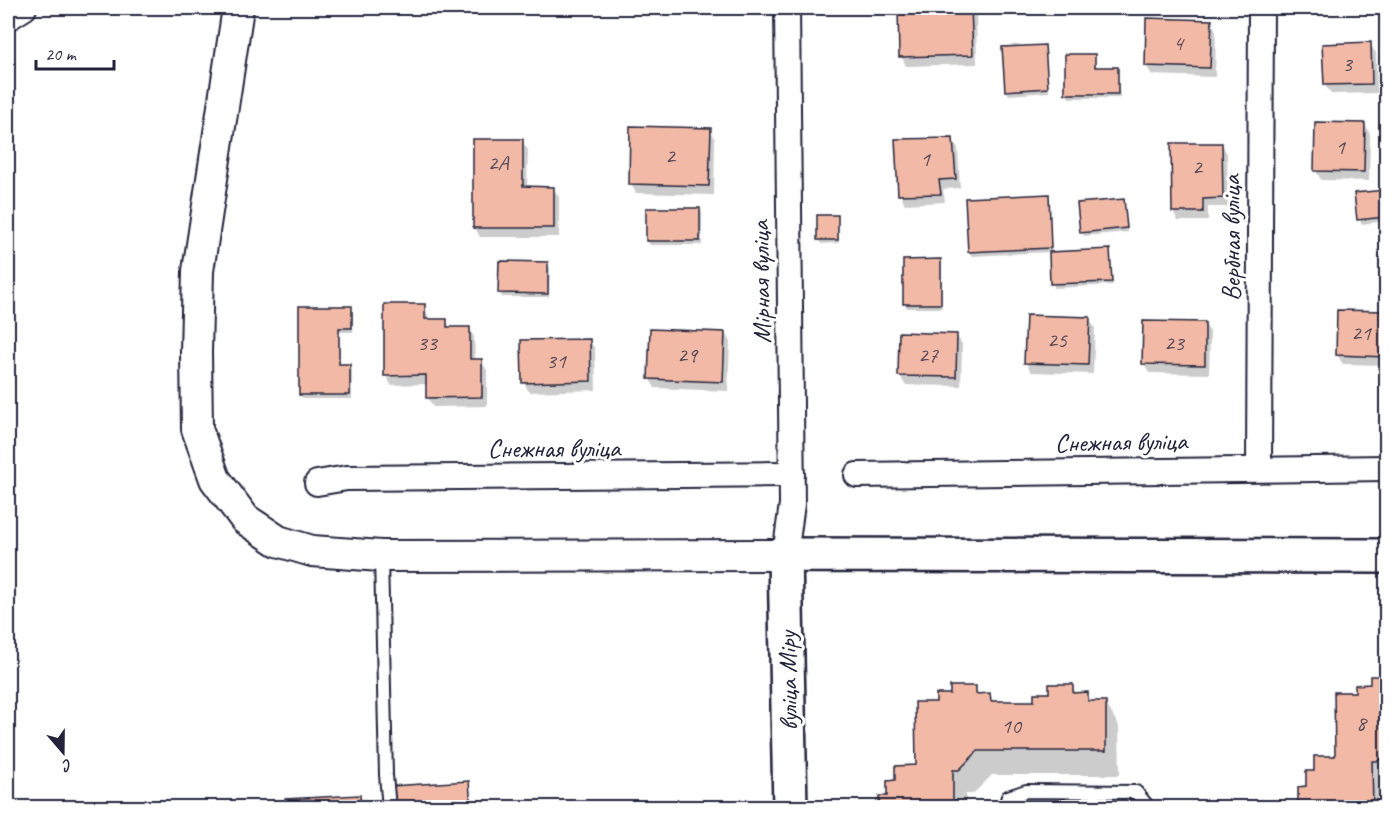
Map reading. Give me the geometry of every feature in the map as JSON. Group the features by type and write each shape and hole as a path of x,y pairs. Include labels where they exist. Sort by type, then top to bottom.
{"main road":[{"path":"785,555 1386,555"},
{"name":"вуліца Міру","path":"785,555 790,807"}],"street":[{"path":"8,18 24,8"},
{"path":"238,8 198,271 197,429 215,479 245,519 278,542 312,551 381,556 785,555"},
{"name":"Мірная вуліца","path":"785,555 792,504 787,8"},
{"name":"Вербная вуліца","path":"1259,468 1261,8"},
{"name":"Снежная вуліца","path":"857,475 1386,468"},
{"name":"Снежная вуліца","path":"317,483 347,478 792,474"}],"lane":[{"path":"381,556 385,747 389,807"},
{"path":"1004,807 1008,797 1026,791 1136,792 1149,807"}],"building":[{"path":"898,8 971,8 973,55 899,57"},
{"path":"1146,18 1212,20 1210,68 1145,66"},
{"path":"1371,42 1372,84 1324,85 1322,44"},
{"path":"1045,45 1048,88 1005,91 1002,47"},
{"path":"1065,54 1095,54 1095,67 1118,67 1118,94 1065,94"},
{"path":"1315,122 1365,123 1364,172 1314,171"},
{"path":"630,126 711,128 709,186 629,184"},
{"path":"953,138 956,179 939,180 941,194 898,195 895,139"},
{"path":"473,139 523,139 523,186 554,187 554,228 473,228"},
{"path":"1171,143 1222,143 1223,198 1203,199 1203,212 1172,212"},
{"path":"1386,190 1386,217 1357,220 1354,193"},
{"path":"1049,194 1051,248 968,252 965,198"},
{"path":"1124,199 1127,228 1080,233 1077,203"},
{"path":"646,208 700,208 700,241 646,241"},
{"path":"817,215 838,215 838,240 817,240"},
{"path":"1110,249 1112,282 1050,284 1049,252"},
{"path":"941,259 941,304 903,304 903,260"},
{"path":"499,261 548,262 548,294 498,293"},
{"path":"384,304 425,304 425,319 447,319 447,327 470,327 470,359 482,359 482,397 426,398 426,375 384,376"},
{"path":"299,306 352,306 352,328 339,328 339,364 350,364 350,395 299,395"},
{"path":"1337,310 1386,311 1386,357 1336,355"},
{"path":"1026,315 1090,317 1088,365 1024,363"},
{"path":"1143,321 1205,322 1205,365 1142,364"},
{"path":"650,329 725,332 723,382 648,379"},
{"path":"899,332 957,334 956,377 898,376"},
{"path":"590,339 591,381 522,383 521,340"},
{"path":"1370,676 1386,676 1386,753 1378,761 1372,761 1373,808 1298,808 1298,787 1306,786 1306,771 1314,771 1314,756 1335,756 1334,692 1355,692 1355,685 1370,684"},
{"path":"1049,684 1073,684 1073,693 1088,692 1088,701 1106,701 1106,751 978,751 959,770 953,770 953,808 879,808 879,796 887,796 887,781 895,780 895,766 916,765 915,702 936,702 936,694 950,694 950,686 976,686 976,694 990,693 991,701 1034,701 1034,693 1049,693"},
{"path":"469,781 471,808 393,808 391,786"},
{"path":"360,795 361,808 286,808 285,799"},
{"path":"617,803 617,808 471,807"}]}
